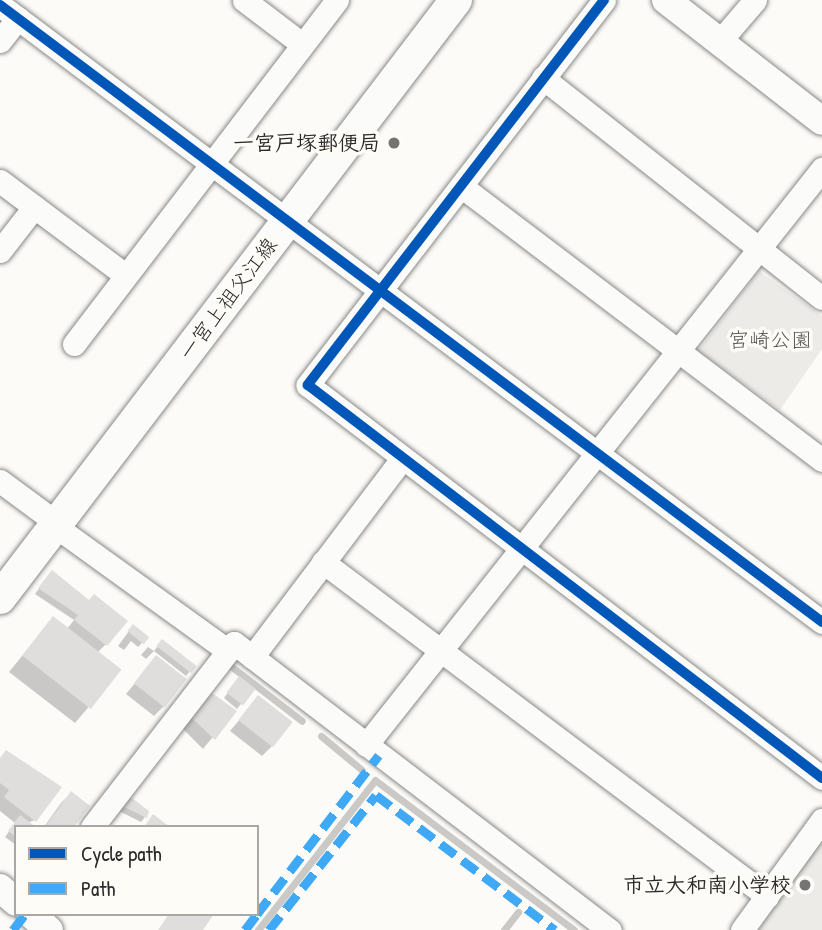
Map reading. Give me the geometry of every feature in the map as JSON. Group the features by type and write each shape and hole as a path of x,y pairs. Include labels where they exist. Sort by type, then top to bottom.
{"main road":[{"name":"一宮上祖父江線","path":"0,598 456,0"}],"street":[{"path":"244,0 302,44"},
{"path":"74,344 337,0"},
{"path":"604,0 308,385 521,551 822,778"},
{"path":"666,0 822,121"},
{"path":"720,41 755,0"},
{"path":"0,41 9,11 599,451 822,622"},
{"path":"543,78 759,251 822,298"},
{"path":"366,746 822,169"},
{"path":"0,181 125,275"},
{"path":"461,186 822,460"},
{"path":"0,251 34,207"},
{"path":"252,657 402,459"},
{"path":"0,481 228,651"},
{"path":"323,562 767,896"},
{"path":"94,825 234,643 610,930"},
{"path":"742,930 822,820"},
{"path":"0,888 14,900"},
{"path":"33,916 49,930"}],"shaded area":[{"name":"市立大和南小学校","path":"822,839 822,930 755,930"}],"green space":[{"name":"宮崎公園","path":"759,271 822,316 822,349 780,410 698,351"}],"building":[{"path":"52,570 89,600 94,594 128,621 107,646 74,620 78,615 38,588"},
{"path":"53,616 122,670 91,709 22,655"},
{"path":"133,624 149,637 144,644 127,631"},
{"path":"162,639 197,666 191,673 156,646"},
{"path":"156,655 187,679 165,707 134,683"},
{"path":"239,676 256,689 243,705 226,693"},
{"path":"212,693 237,711 215,740 192,718"},
{"path":"258,695 293,722 273,747 238,720"},
{"path":"6,750 62,787 36,822 4,797 9,790 0,783 0,758"},
{"path":"71,791 90,806 76,825 46,825"},
{"path":"128,795 149,811 147,818 120,805"},
{"path":"153,814 167,825 145,825"},
{"path":"20,815 33,825 14,825 14,836 8,831"},
{"path":"168,916 213,916 203,930 158,930"}],"waterway":[{"path":"228,664 302,721"},
{"path":"321,736 362,770"},
{"path":"258,930 375,780 574,930"},
{"path":"504,930 518,912"}],"marked path":[{"path":"259,911 379,755"},
{"path":"269,930 376,795 555,930"},
{"path":"13,930 24,916"},
{"path":"245,930 256,916"}],"cycle path":[{"path":"604,0 308,385 822,778"},
{"path":"0,5 822,622"}],"place":[{"name":"一宮戸塚郵便局","path":"394,143"},
{"name":"市立大和南小学校","path":"805,885"}]}
